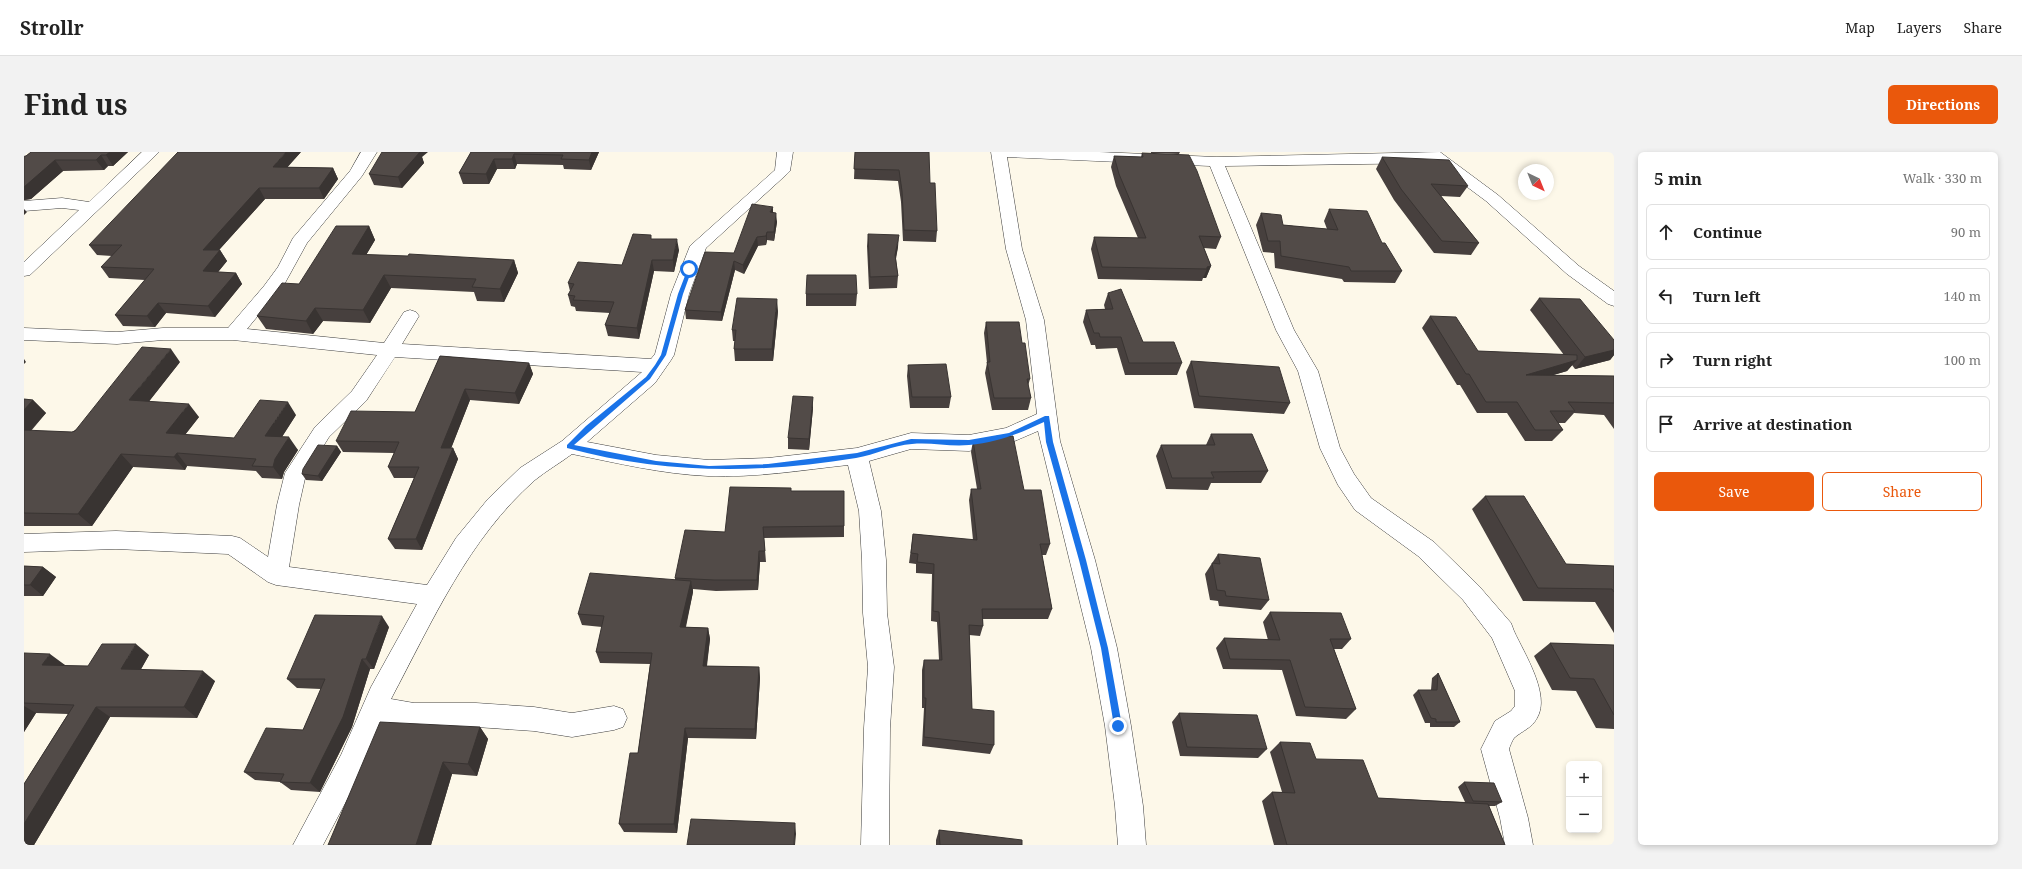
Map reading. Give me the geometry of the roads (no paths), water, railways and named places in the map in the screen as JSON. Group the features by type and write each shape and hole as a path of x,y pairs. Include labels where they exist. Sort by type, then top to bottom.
{"street":[{"path":"24,271 151,152"},
{"path":"233,334 269,292 294,255 299,242 357,173 369,152"},
{"path":"307,845 351,764 374,709 434,596 464,545 496,505 528,474 569,446 588,428 648,378 664,355 680,294 698,246 782,171 785,152"},
{"path":"1132,845 1129,806 1118,726 1104,648 1083,560 1050,442 1035,320 1014,249 1001,152 1216,162 1435,155 1492,198 1573,270 1614,300"},
{"path":"1216,162 1285,330 1308,371 1322,415 1330,448 1346,479 1363,504 1426,549 1471,593 1502,631 1528,691 1528,710 1520,720 1504,730 1495,749 1514,818 1518,845"},
{"path":"24,206 62,203 92,207"},
{"path":"276,575 288,506 296,473 322,432 359,396 410,316"},
{"path":"24,334 117,338 163,334 233,334 389,350 657,366"},
{"path":"569,446 656,464 709,468 768,466 857,456 911,441 969,443 1010,435 1047,418"},
{"path":"857,456 870,511 874,560 875,613 881,667 877,728 875,845"},
{"path":"24,543 116,540 232,545 276,575 434,596"},
{"path":"374,709 414,715 476,715 534,719 572,725 614,718"}]}
